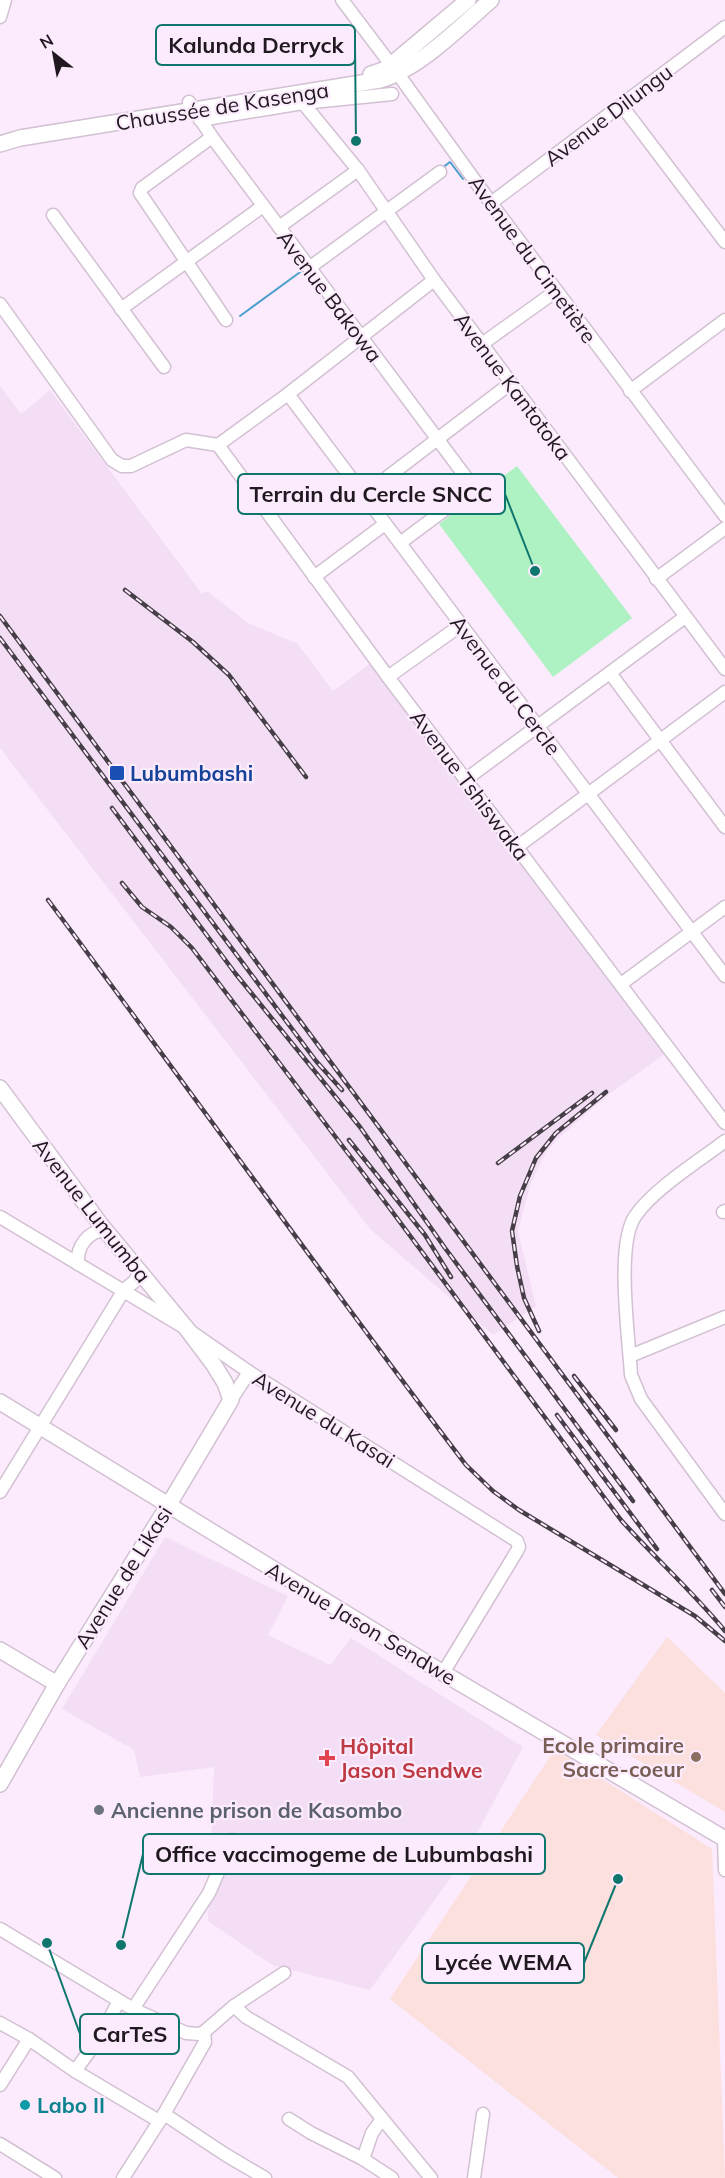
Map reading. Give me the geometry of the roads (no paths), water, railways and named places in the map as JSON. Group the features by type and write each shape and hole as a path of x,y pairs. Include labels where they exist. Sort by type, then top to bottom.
{"main road":[{"name":"Chaussée de Kasenga","path":"0,144 20,138 373,82 444,41 491,0"},
{"name":"Chaussée de Kasenga","path":"395,70 460,3"},
{"name":"Chaussée de Kasenga","path":"0,133 194,111"},
{"name":"Avenue Lumumba","path":"0,1088 105,1230 187,1329 220,1375 231,1400"},
{"name":"Avenue de Likasi","path":"0,1784 57,1684 231,1400"},
{"name":"Avenue Jason Sendwe","path":"0,1402 443,1673 724,1839"},
{"path":"0,1650 57,1684"}],"street":[{"path":"0,17 5,0"},
{"name":"Avenue du Cimetière","path":"342,0 490,203 725,516"},
{"name":"Avenue Dilungu","path":"490,203 725,27"},
{"path":"194,111 392,94"},
{"name":"Avenue Kantotoka","path":"303,103 358,171 434,280 725,669"},
{"path":"622,105 725,242"},
{"name":"Avenue Bakowa","path":"194,111 360,338 474,488 400,543"},
{"path":"212,137 140,190 141,196 226,320"},
{"path":"279,227 358,171"},
{"path":"309,268 441,172"},
{"path":"121,309 263,206"},
{"path":"53,215 164,367"},
{"path":"0,304 112,459 122,466 132,466 186,440 198,440 218,445 288,394 434,280"},
{"path":"482,344 556,291"},
{"path":"630,391 725,320"},
{"path":"364,495 511,383"},
{"name":"Avenue du Cercle","path":"288,394 725,976"},
{"name":"Avenue Tshiswaka","path":"218,445 465,780 725,1123"},
{"path":"314,577 386,524"},
{"path":"656,579 725,528"},
{"path":"465,780 685,617"},
{"path":"388,677 461,625"},
{"path":"610,673 725,827"},
{"path":"517,846 725,692"},
{"path":"621,984 725,907"},
{"path":"725,1141 652,1198 634,1217 624,1254 630,1356 634,1384 641,1399 725,1514"},
{"name":"Avenue du Kasai","path":"0,1217 187,1329 249,1372 517,1541 519,1547 517,1551 443,1673"},
{"path":"78,1263 79,1251 87,1238 98,1231 105,1230"},
{"path":"0,1492 124,1290 135,1281 139,1272"},
{"path":"630,1356 725,1317"},
{"name":"Avenue de Likasi","path":"231,1400 249,1372"},
{"path":"724,1839 725,1870"},
{"path":"133,2009 209,1893 232,1840"},
{"path":"0,1929 133,2009 186,2033 204,2032 234,2006 284,1973"},
{"path":"75,2071 99,2038 119,2001"},
{"path":"234,2006 246,2017 348,2077 431,2178"},
{"path":"0,2023 29,2039 75,2071 265,2178"},
{"path":"123,2178 205,2042 204,2032"},
{"path":"0,2085 29,2039"},
{"path":"474,2178 483,2114"},
{"path":"289,2119 311,2133 363,2158 392,2178"},
{"path":"363,2158 372,2133 382,2119"},
{"path":"0,2144 55,2178"}],"waterway":[{"path":"442,168 450,162 463,179"},
{"path":"240,316 303,270"}],"railway":[{"path":"125,590 193,642 229,675 306,777"},
{"path":"0,616 725,1594"},
{"path":"0,638 316,1061 342,1090"},
{"path":"112,808 235,973 360,1127 445,1248 633,1501"},
{"path":"122,883 142,907 171,927 192,948 388,1206 621,1520 725,1631"},
{"path":"48,900 466,1465 493,1491 519,1510 695,1616 725,1641"},
{"path":"539,1331 524,1298 512,1231 520,1196 536,1158 556,1133 606,1092"},
{"path":"498,1163 592,1093"},
{"path":"349,1140 425,1235 451,1277"},
{"path":"574,1376 616,1430"},
{"path":"557,1415 657,1549"},
{"path":"712,1590 725,1607"}],"place":[{"name":"Kalunda Derryck","path":"356,141"},
{"name":"Terrain du Cercle SNCC","path":"535,571"},
{"name":"Lubumbashi","path":"117,773"},
{"name":"Ecole primaire Sacre-coeur","path":"696,1757"},
{"name":"Hôpital Jason Sendwe","path":"327,1758"},
{"name":"Ancienne prison de Kasombo","path":"99,1810"},
{"name":"Lycée WEMA","path":"618,1879"},
{"name":"CarTeS","path":"47,1943"},
{"name":"Office vaccimogeme de Lubumbashi","path":"121,1945"},
{"name":"Labo II","path":"25,2105"}]}
